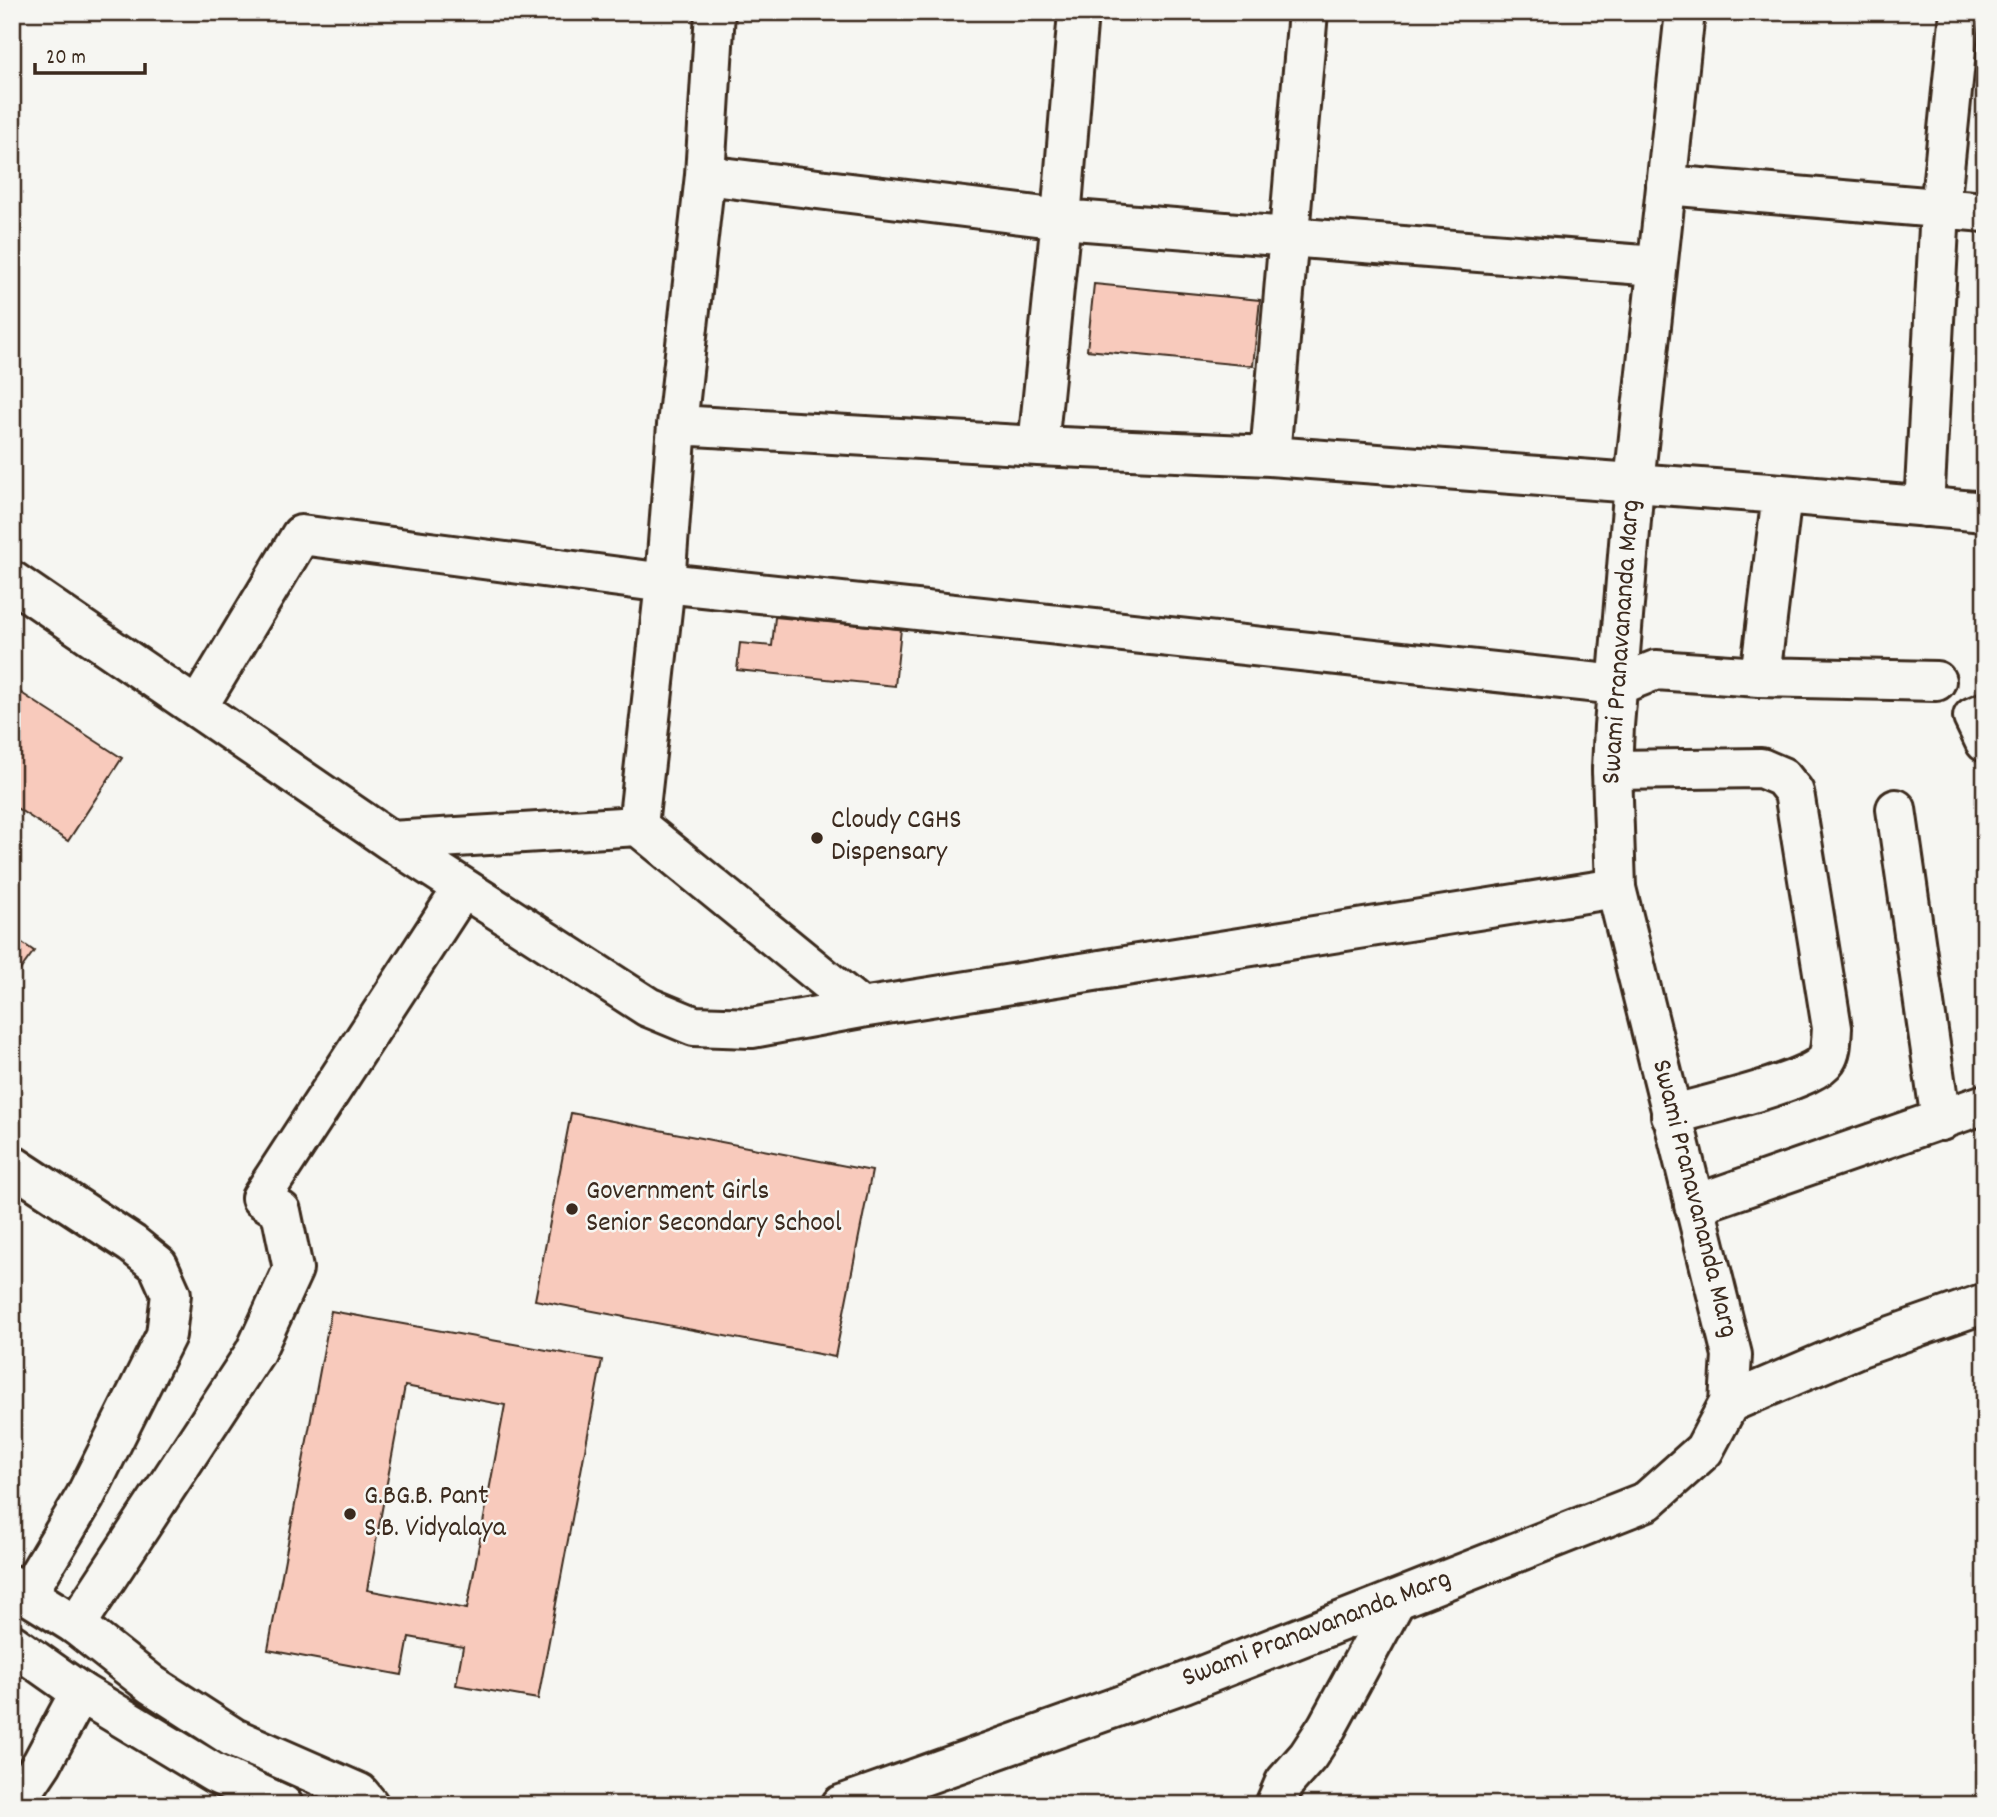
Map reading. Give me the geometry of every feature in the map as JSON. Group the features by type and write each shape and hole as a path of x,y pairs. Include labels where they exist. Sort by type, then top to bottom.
{"street":[{"path":"638,826 665,583 677,425 705,175 715,12"},
{"path":"1038,446 1078,12"},
{"path":"1270,456 1308,12"},
{"name":"Swami Pranavananda Marg","path":"841,1805 1171,1688 1647,1501 1704,1450 1729,1403 1732,1355 1616,888 1612,770 1634,484 1685,12"},
{"path":"1924,507 1940,209 1960,12"},
{"path":"705,175 1061,219 1656,266"},
{"path":"1666,185 1985,212"},
{"path":"677,425 1038,446 1270,456 1985,512"},
{"path":"1760,677 1782,494"},
{"path":"197,708 300,535 665,583 1618,685 1656,670 1760,677 1936,681"},
{"path":"12,581 463,888 648,1007 694,1026 752,1028 861,1008 1616,888"},
{"path":"1985,712 1973,718 1985,742"},
{"path":"1612,770 1761,768 1782,777 1794,792 1832,1028 1830,1050 1825,1062 1801,1077 1671,1115"},
{"path":"1896,808 1941,1121"},
{"path":"391,841 638,826 861,1008"},
{"path":"76,1625 255,1352 293,1269 281,1211 261,1198 463,888"},
{"path":"1694,1205 1985,1104"},
{"path":"12,1165 158,1265 171,1294 166,1335 85,1497 20,1590 76,1625 152,1685 234,1738 359,1793 369,1805"},
{"path":"1729,1403 1860,1347 1985,1303"},
{"path":"1275,1805 1285,1782 1308,1756 1327,1727 1396,1600"},
{"path":"12,1644 80,1692 214,1773 283,1805"},
{"path":"14,1805 42,1763 80,1692"}],"building":[{"path":"1094,284 1260,300 1253,366 1087,350"},
{"path":"775,617 901,629 895,686 737,670 740,643 772,646"},
{"path":"12,687 122,758 68,841 12,805"},
{"path":"12,936 34,951 12,981"},
{"path":"571,1113 872,1171 835,1357 535,1300"},
{"path":"331,1311 602,1360 538,1699 456,1685 463,1647 409,1637 402,1675 268,1650","holes":["405,1386 505,1405 467,1609 367,1590"]}],"place":[{"name":"Cloudy CGHS Dispensary","path":"817,838"},
{"name":"Government Girls Senior Secondary School","path":"572,1209"},
{"name":"G.BG.B. Pant S.B. Vidyalaya","path":"350,1514"}]}
